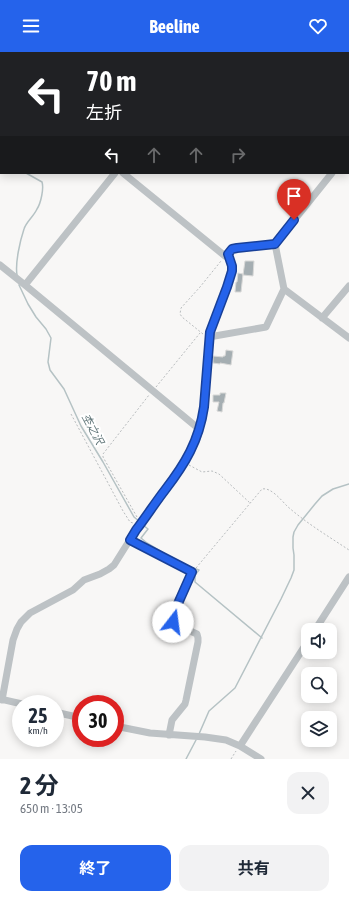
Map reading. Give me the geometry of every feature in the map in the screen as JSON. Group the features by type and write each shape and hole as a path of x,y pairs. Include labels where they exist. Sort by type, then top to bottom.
{"street":[{"path":"26,285 114,174"},
{"path":"12,702 1,699 16,629 30,613 74,590 84,580 109,569 178,473 196,439 202,418 209,337 227,287 232,266 226,255 124,174"},
{"path":"226,255 232,249 275,244 331,174"},
{"path":"209,337 266,327 284,289 275,244"},
{"path":"0,265 199,429"},
{"path":"322,318 349,286"},
{"path":"284,289 349,338"},
{"path":"130,540 192,572 172,617 174,624 197,634 198,642 185,704 172,720 169,735"},
{"path":"320,623 349,578"},
{"path":"240,746 301,652"},
{"path":"124,728 150,733 226,740 240,746 260,759"}],"path":[{"path":"209,337 200,333 182,317 180,314 181,308 226,255"},
{"path":"140,525 139,520 103,457 103,452 200,333"},
{"path":"71,414 123,511 130,522 140,525"},
{"path":"184,462 202,472 212,471 219,474 250,503"},
{"path":"192,572 262,489 267,488 300,517 349,550"},
{"path":"231,759 240,746"}],"building":[{"path":"245,261 254,261 253,276 243,275"},
{"path":"238,273 243,274 241,292 235,292 236,282"},
{"path":"226,350 233,351 231,365 213,363 213,356 223,357 225,356"},
{"path":"220,393 226,393 222,412 217,411 219,402 213,402 213,395 220,395"}],"waterway":[{"name":"杢之沢","path":"17,275 17,258 22,234 26,224 38,206 41,199 43,185 42,182 28,174"},
{"name":"杢之沢","path":"19,285 28,304 51,338 48,362 50,370 64,389 81,426 134,517 140,522"},
{"path":"199,734 209,711 235,688 291,578 294,570 293,537 298,525 322,496 333,489 349,484"},
{"name":"杢之沢","path":"143,525 148,529 141,538 170,557"},
{"name":"杢之沢","path":"184,565 199,570 195,575 195,582 262,638"},
{"name":"杢之沢","path":"186,759 196,740"}],"route":[{"path":"173,622 172,617 192,572 130,540 178,473 196,439 204,407 210,332 232,271 228,254 232,249 275,244 294,220"}]}
